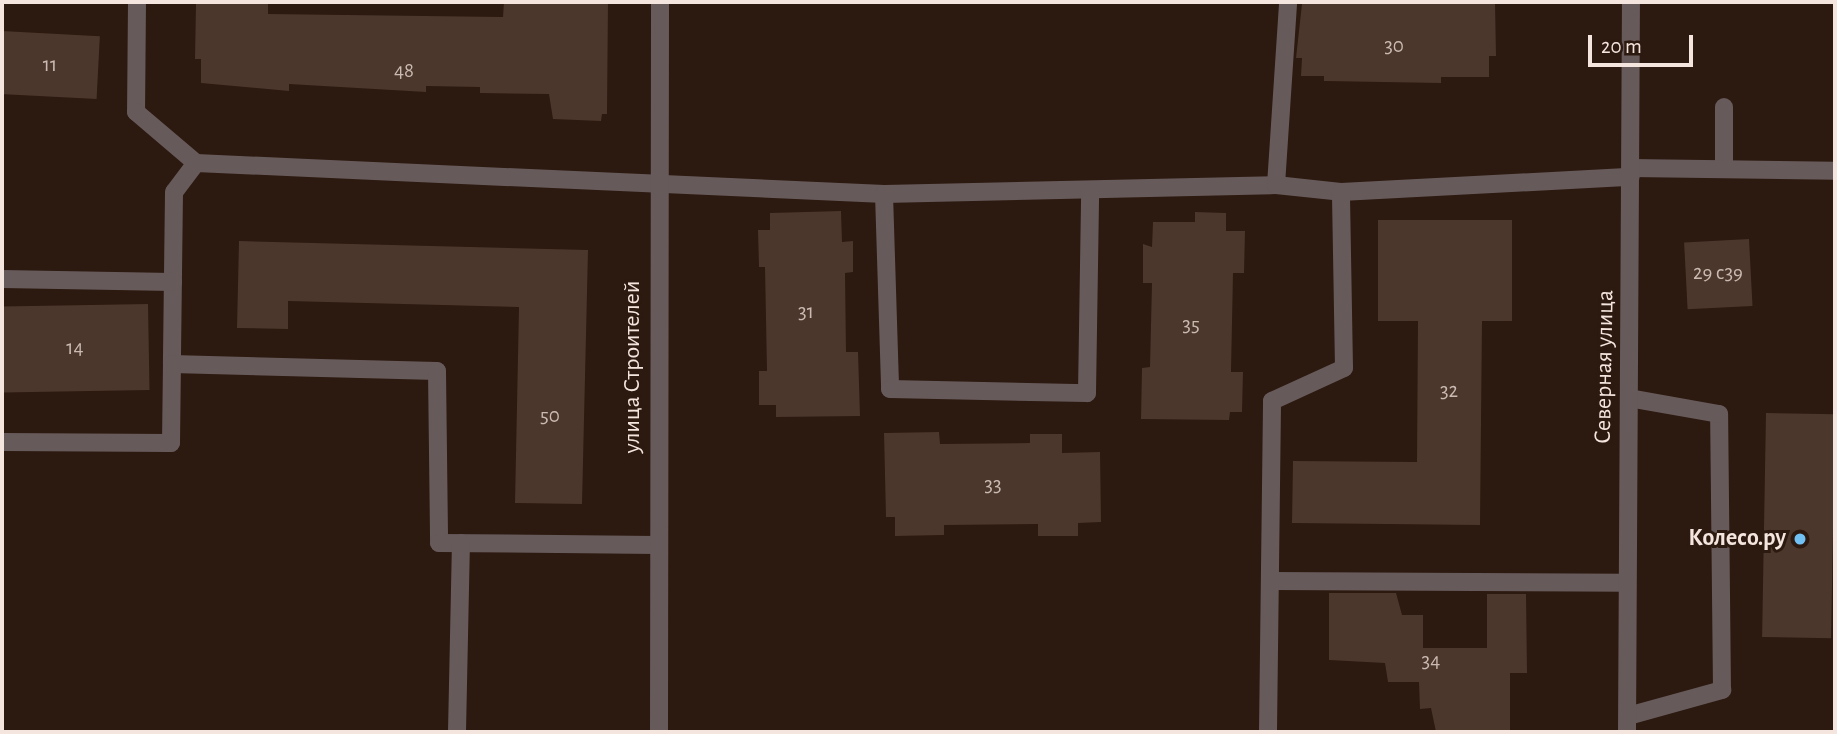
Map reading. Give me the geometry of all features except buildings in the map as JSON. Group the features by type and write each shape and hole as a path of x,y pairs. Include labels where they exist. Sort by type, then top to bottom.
{"street":[{"path":"137,2 136,111 196,163 657,187 884,194 1090,192 1276,185 1341,192 1631,172 1724,169 1835,171"},
{"name":"улица Строителей","path":"659,732 657,187 660,2"},
{"path":"1276,185 1288,2"},
{"name":"Северная улица","path":"1628,724 1626,583 1631,2"},
{"path":"1724,107 1724,169"},
{"path":"2,442 171,443 174,192 196,163"},
{"path":"884,194 890,389 1087,393 1090,192"},
{"path":"1268,732 1272,401 1344,368 1341,192"},
{"path":"2,279 173,282"},
{"path":"172,364 437,371 439,543 657,545"},
{"path":"1628,724 1722,690 1719,414 1629,398"},
{"path":"457,732 461,543"},
{"path":"1271,582 1626,583"}],"place":[{"name":"Колесо.ру","path":"1800,539"}]}
